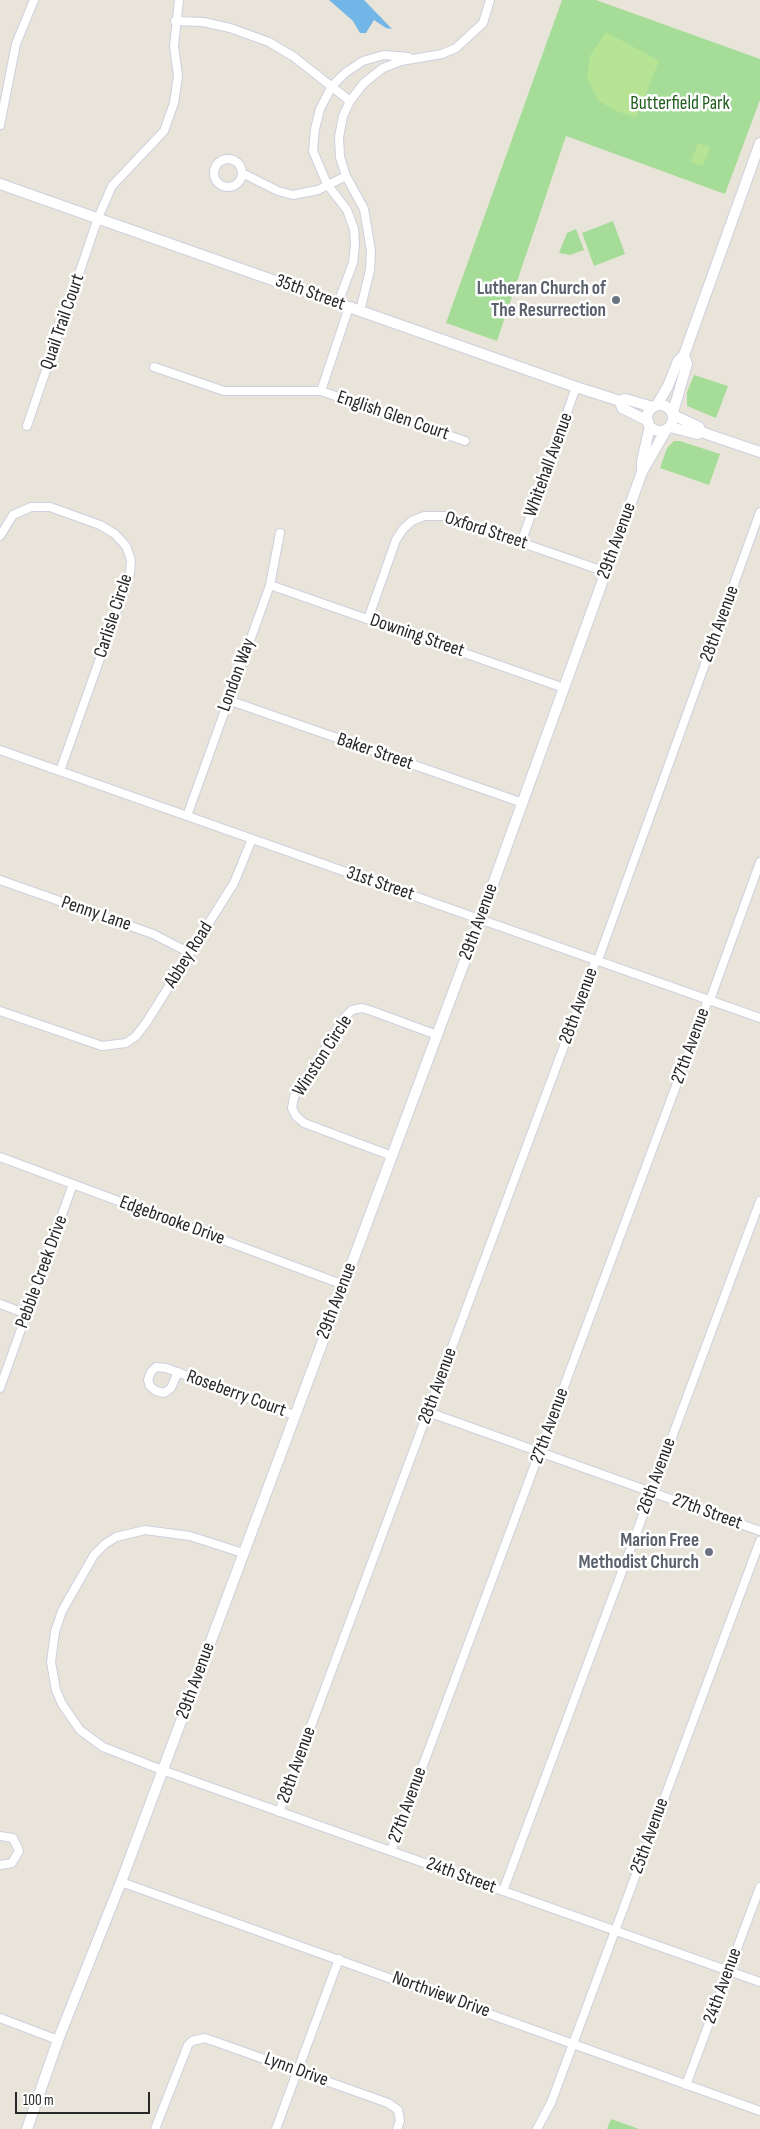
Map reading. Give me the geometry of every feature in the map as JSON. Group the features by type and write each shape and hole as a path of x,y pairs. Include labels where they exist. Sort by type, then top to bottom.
{"street":[{"path":"0,126 16,44 34,0"},
{"name":"Quail Trail Court","path":"27,426 98,218 112,186 129,166 149,150 164,131 174,103 178,76 174,46 179,0"},
{"path":"360,311 370,270 372,251 364,209 346,176 340,157 339,137 343,116 350,101 364,83 383,68 401,61 442,54 456,48 483,23 490,0"},
{"path":"176,21 203,22 256,36 294,57 350,101"},
{"path":"338,303 353,263 356,245 354,229 347,210 327,184 314,151 315,129 320,109 332,86 345,73 363,61 384,55 422,57"},
{"path":"760,143 684,355 678,361 668,386 648,413 649,424 658,431 668,428 697,434 701,432 760,452"},
{"path":"242,173 278,191 292,195 306,194 346,176"},
{"name":"35th Street","path":"0,184 576,387 620,401 625,399 655,406"},
{"name":"English Glen Court","path":"321,391 349,307"},
{"path":"668,428 687,364 684,355"},
{"name":"English Glen Court","path":"154,367 224,391 321,391 465,441"},
{"name":"Whitehall Avenue","path":"521,543 576,387"},
{"name":"35th Street","path":"620,401 622,408 649,424"},
{"path":"655,406 668,406 673,414 699,427 701,432"},
{"name":"29th Avenue","path":"642,472 642,461 649,424"},
{"name":"29th Avenue","path":"27,2129 58,2040 121,1882 480,920 642,472 668,428"},
{"name":"Carlisle Circle","path":"0,536 13,515 31,507 50,508 100,526 115,534 126,546 131,560 130,574 60,771"},
{"name":"28th Avenue","path":"279,1812 597,960 760,512"},
{"name":"Oxford Street","path":"368,619 396,540 403,528 412,521 424,516 445,516 606,572"},
{"name":"London Way","path":"187,816 270,585 280,533"},
{"name":"Downing Street","path":"270,585 564,688"},
{"name":"Baker Street","path":"228,700 523,803"},
{"name":"31st Street","path":"0,750 760,1018"},
{"name":"Abbey Road","path":"0,1010 102,1046 126,1042 136,1036 234,883 252,839"},
{"name":"27th Avenue","path":"391,1851 760,862"},
{"name":"Penny Lane","path":"0,880 153,934 190,954"},
{"name":"Winston Circle","path":"392,1156 304,1123 296,1116 292,1108 294,1097 345,1016 352,1010 362,1008 437,1035"},
{"name":"Edgebrooke Drive","path":"0,1157 344,1285"},
{"name":"Pebble Creek Drive","path":"0,1388 73,1184"},
{"name":"26th Avenue","path":"503,1891 760,1201"},
{"path":"0,1304 27,1314"},
{"name":"Roseberry Court","path":"178,1372 294,1416"},
{"name":"27th Street","path":"428,1412 760,1531"},
{"name":"24th Street","path":"243,1553 190,1536 145,1530 116,1536 94,1555 62,1611 55,1632 51,1662 56,1690 62,1704 80,1730 94,1741 113,1751 162,1770 760,1982"},
{"name":"25th Avenue","path":"536,2129 551,2103 760,1541"},
{"path":"0,1836 13,1838 19,1851 12,1863 0,1865"},
{"name":"Northview Drive","path":"121,1882 760,2111"},
{"name":"24th Avenue","path":"686,2085 760,1887"},
{"path":"276,2129 338,1959"},
{"path":"0,2018 58,2040"},
{"name":"Lynn Drive","path":"155,2129 185,2051 192,2041 206,2038 388,2103 398,2110 400,2122 397,2129"}],"green space":[{"name":"Butterfield Park","path":"562,0 596,0 760,59 760,100 725,194 566,136 497,341 446,323"},
{"path":"606,32 659,61 636,117 616,111 599,101 587,79 590,56"},
{"path":"698,143 710,147 703,166 691,162"},
{"path":"613,221 625,254 594,266 582,233"},
{"path":"576,229 584,250 570,255 559,253 567,233"},
{"path":"694,375 728,386 716,418 687,406 687,392"},
{"path":"674,441 680,441 720,454 709,485 660,468 667,448"},
{"path":"611,2119 639,2129 607,2129"}],"water":[{"path":"329,0 364,0 392,29 386,28 374,20 366,33 360,33 353,21"}],"place":[{"name":"Lutheran Church of The Resurrection","path":"616,300"},
{"name":"Marion Free Methodist Church","path":"709,1552"}]}
